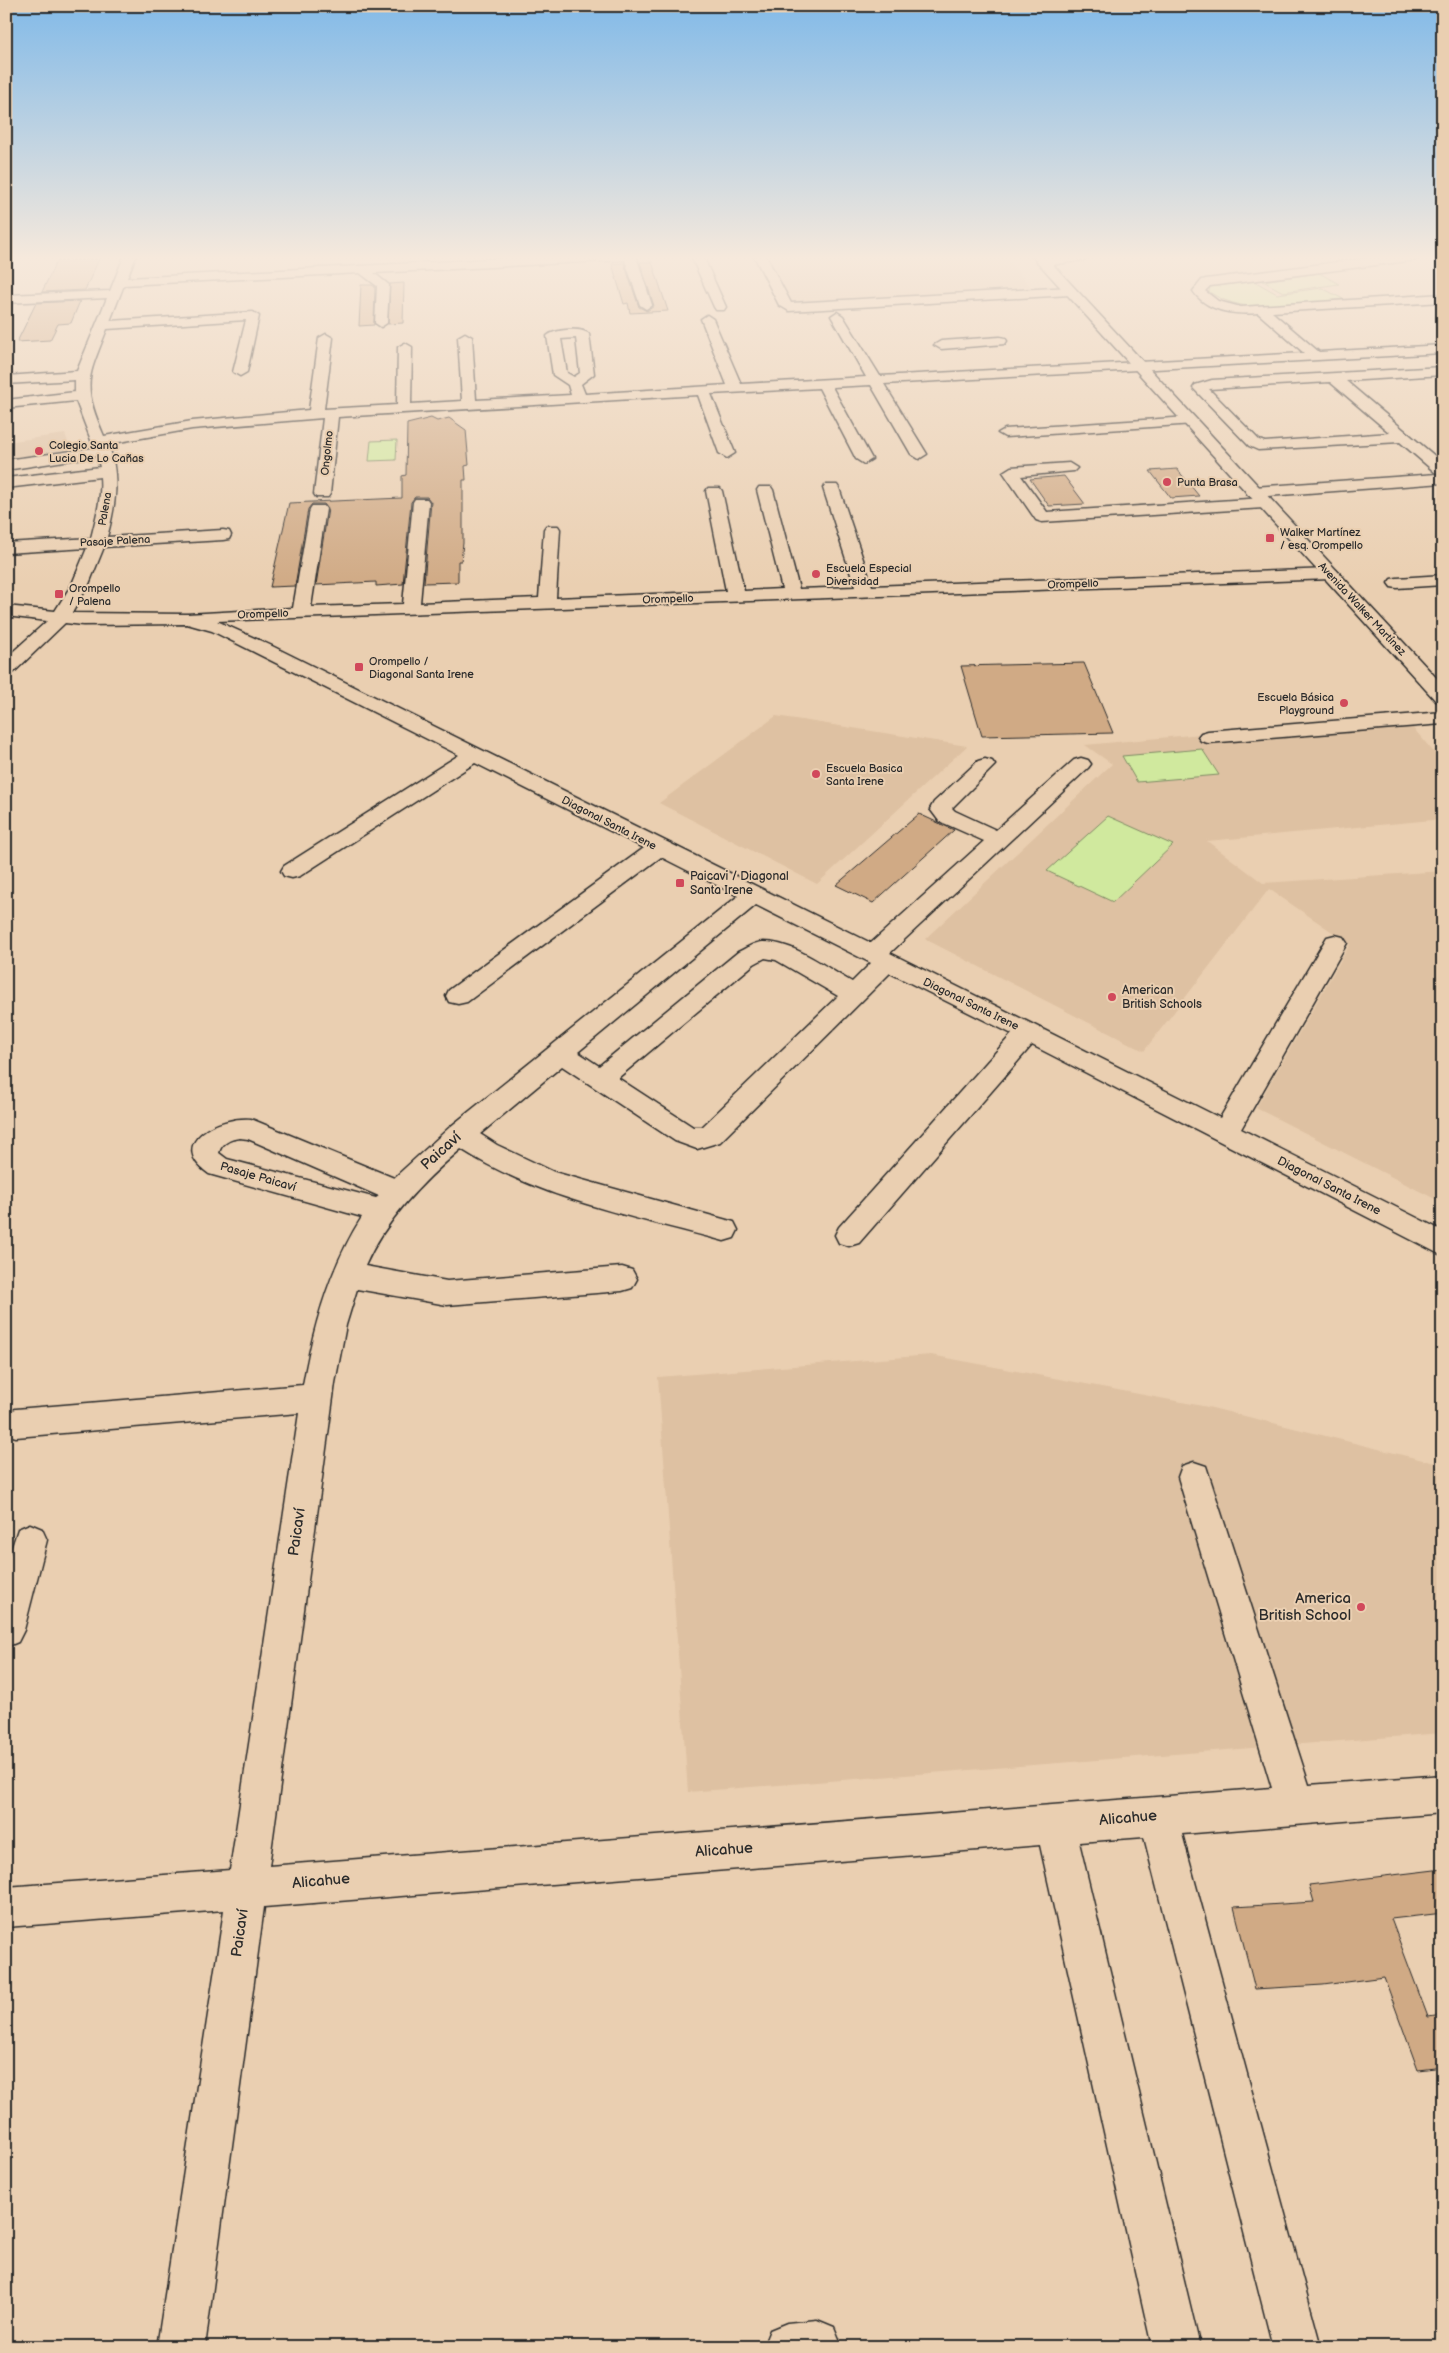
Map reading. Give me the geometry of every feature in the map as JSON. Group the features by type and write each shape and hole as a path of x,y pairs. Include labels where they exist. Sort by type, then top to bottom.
{"street":[{"name":"Palena","path":"6,670 61,617 98,542 108,507 108,471 101,446 86,415 81,396 82,375 86,366"},
{"path":"240,372 241,366"},
{"path":"324,413 325,366"},
{"path":"404,408 405,366"},
{"path":"467,366 469,405"},
{"path":"727,366 736,388"},
{"path":"867,366 919,454"},
{"path":"987,366 992,373"},
{"name":"Avenida Walker Martínez","path":"1139,366 1443,697"},
{"name":"Ongolmo","path":"6,464 222,421 736,388 1143,366"},
{"path":"1233,366 1251,382"},
{"path":"1403,437 1263,447 1254,443 1200,388 1212,384 1443,371"},
{"path":"6,380 82,375"},
{"path":"1334,377 1441,470"},
{"path":"574,383 579,398"},
{"path":"824,383 864,459"},
{"path":"703,391 727,453"},
{"path":"6,404 81,396"},
{"name":"Ongolmo","path":"300,612 320,502 324,413"},
{"path":"1005,433 1189,421"},
{"path":"1419,451 1443,450"},
{"path":"1069,468 1011,472 1042,517 1259,497 1441,470"},
{"path":"6,483 108,471"},
{"path":"831,488 865,592"},
{"path":"765,490 792,594"},
{"path":"714,491 736,596"},
{"path":"411,608 421,502"},
{"path":"547,603 552,529"},
{"name":"Pasaje Palena","path":"6,548 223,535"},
{"name":"Orompello","path":"6,611 83,620 187,619 300,612 1330,574"},
{"path":"1397,583 1443,580"},
{"path":"263,649 264,642 271,630 281,622 300,612"},
{"name":"Diagonal Santa Irene","path":"187,619 218,627 263,649 753,896 1028,1032 1443,1244"},
{"path":"1208,738 1443,718"},
{"path":"292,871 474,756"},
{"path":"561,1053 684,1134 697,1140 711,1134 854,994 880,959 999,840 1081,764"},
{"path":"984,765 941,806 941,809 947,816 999,840"},
{"path":"458,996 659,848"},
{"name":"Paicaví","path":"181,2347 316,1398 327,1339 347,1275 368,1232 390,1202 427,1162 753,896"},
{"path":"1226,1133 1335,943"},
{"path":"600,1079 753,953 767,950 782,954 854,994"},
{"name":"Diagonal Santa Irene","path":"849,1235 1028,1032"},
{"name":"Pasaje Paicaví","path":"242,1127 251,1129 390,1202 219,1167 211,1163 207,1157 208,1143 223,1131 242,1127"},
{"path":"459,1134 487,1152 547,1181 724,1230"},
{"path":"347,1275 447,1293 622,1279"},
{"path":"16,1423 316,1398"},
{"path":"1194,1477 1296,1806"},
{"path":"6,1630 30,1540"},
{"name":"Alicahue","path":"6,1907 1443,1794"},
{"path":"1158,1816 1296,2347"},
{"path":"1055,1824 1176,2347"}],"shaded area":[{"name":"Colegio Santa Lucia De Lo Cañas","path":"65,434 75,460 6,469 6,442"},
{"name":"American British Schools","path":"1402,715 1443,763 1443,819 1207,841 1263,883 1443,871 1443,1203 1256,1108 1350,944 1269,889 1144,1051 925,939 1112,764 1085,745"},
{"name":"Escuela Basica Santa Irene","path":"776,716 967,746 817,884 659,803"},
{"path":"931,1355 1208,1407 1435,1463 1443,1481 1443,1733 688,1792 658,1377"}],"green space":[{"path":"397,440 396,460 369,461 371,441"},
{"path":"1202,749 1219,775 1137,782 1122,756"},
{"path":"1108,816 1173,845 1113,902 1047,871"}],"building":[{"path":"431,418 437,421 449,418 466,430 469,465 465,466 466,480 463,480 463,543 461,561 458,561 458,582 424,583 431,502 427,497 415,497 411,502 403,584 376,586 376,582 316,585 328,509 324,504 312,504 308,509 295,586 270,587 289,503 402,498 402,476 406,475 407,424"},
{"path":"1177,469 1199,496 1171,498 1150,471"},
{"path":"1064,476 1085,504 1049,506 1030,479"},
{"path":"1084,663 1113,733 982,736 961,666"},
{"path":"919,814 954,830 873,903 836,885"},
{"path":"1443,1869 1443,1913 1391,1919 1428,2017 1443,2015 1443,2067 1418,2070 1384,1977 1323,1985 1255,1989 1234,1907 1314,1902 1309,1885"}],"place":[{"name":"Colegio Santa Lucia De Lo Cañas","path":"39,451"},
{"name":"Punta Brasa","path":"1167,482"},
{"name":"Walker Martínez / esq. Orompello","path":"1270,538"},
{"name":"Escuela Especial Diversidad","path":"816,574"},
{"name":"Orompello / Palena","path":"59,594"},
{"name":"Orompello / Diagonal Santa Irene","path":"359,667"},
{"name":"Escuela Básica Playground","path":"1344,703"},
{"name":"Escuela Basica Santa Irene","path":"816,774"},
{"name":"Paicavi / Diagonal Santa Irene","path":"680,883"},
{"name":"American British Schools","path":"1112,997"},
{"name":"America British School","path":"1361,1607"}]}
